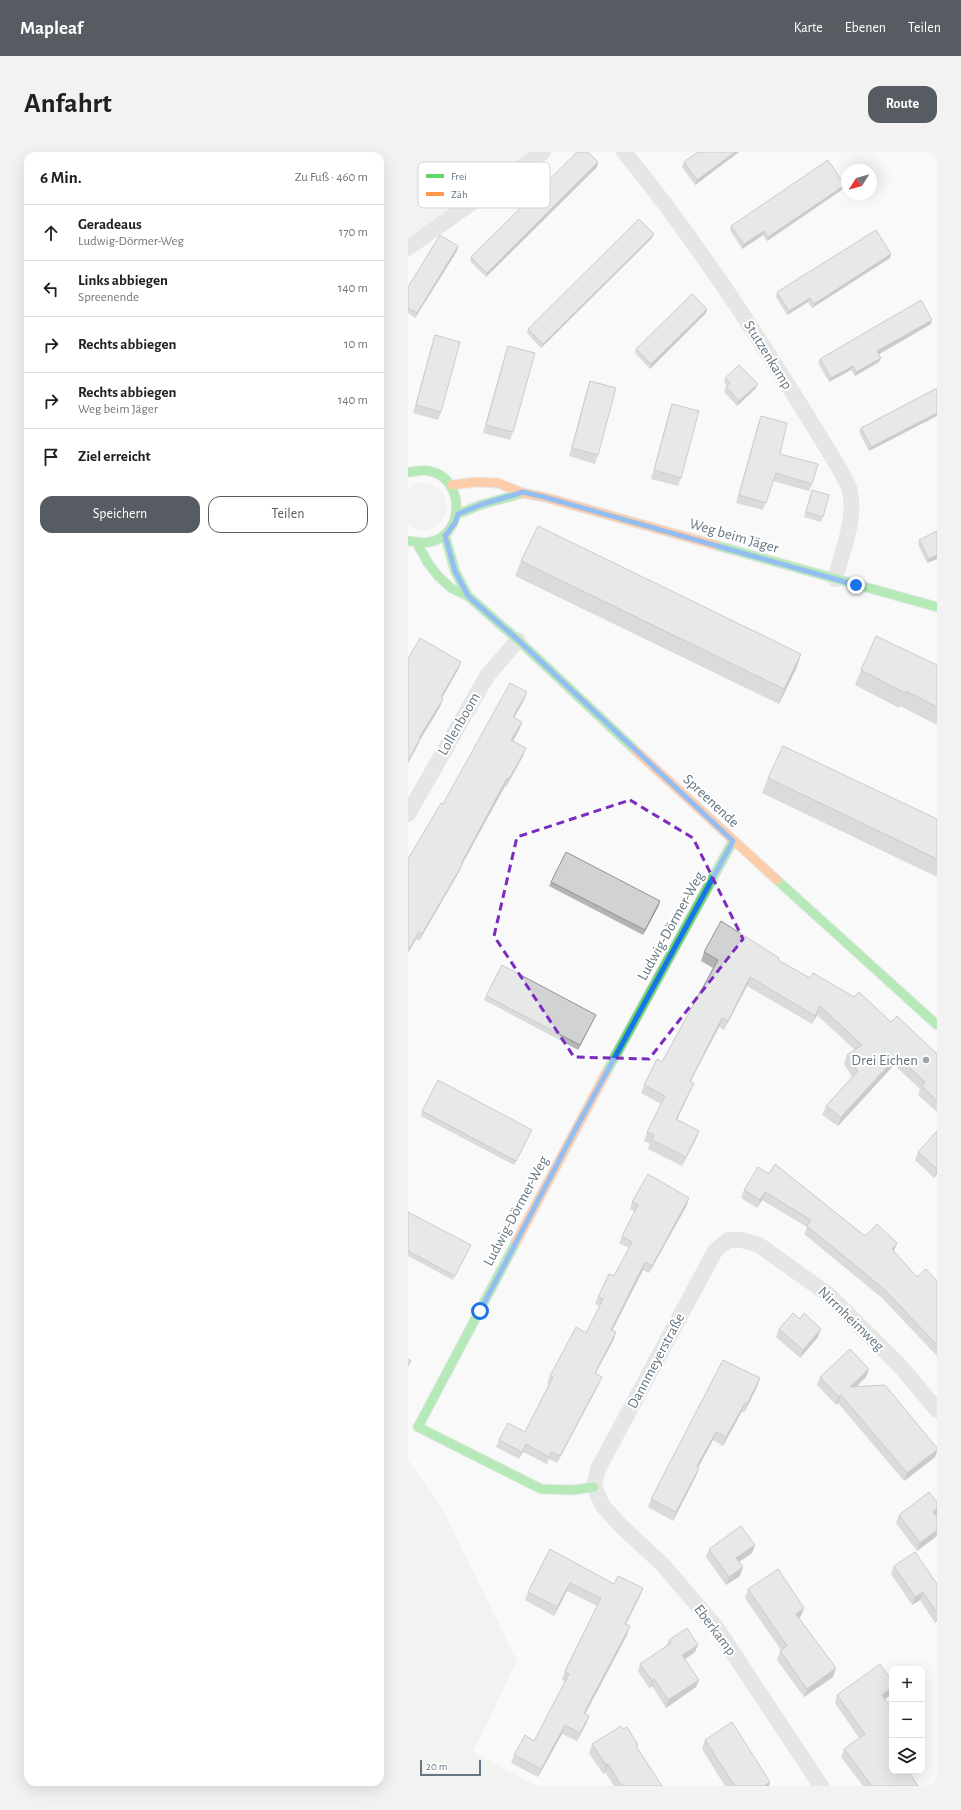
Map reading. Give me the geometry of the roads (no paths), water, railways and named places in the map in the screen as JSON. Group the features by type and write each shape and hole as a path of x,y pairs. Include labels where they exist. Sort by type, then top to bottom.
{"street":[{"path":"529,162 543,152"},
{"name":"Stutzenkamp","path":"624,152 658,194 733,299 839,468 850,490 852,510 835,579"},
{"path":"408,248 464,208"},
{"path":"408,472 416,470 429,470 438,473 452,485 456,493 458,514 455,523 445,536 432,542 412,542"},
{"name":"Weg beim Jäger","path":"452,485 476,482 498,483 523,492 937,607"},
{"path":"458,514 480,505 523,492"},
{"name":"Spreenende","path":"445,536 455,571 468,596"},
{"name":"Spreenende","path":"412,542 438,576 451,588 468,596 518,640 733,841 937,1025"},
{"name":"Lollenboom","path":"408,814 487,676 518,640"},
{"name":"Ludwig-Dörmer-Weg","path":"594,1487 574,1490 541,1489 418,1427 574,1132 733,841"},
{"name":"Dannmeyerstraße","path":"594,1487 598,1469 715,1251 728,1240"},
{"name":"Nirrnheimweg","path":"728,1240 742,1240 759,1245 829,1295 901,1367 937,1410"},
{"name":"Eberkamp","path":"594,1487 603,1506 621,1526 663,1565 716,1627 821,1786"}],"place":[{"name":"Drei Eichen","path":"926,1060"}]}
